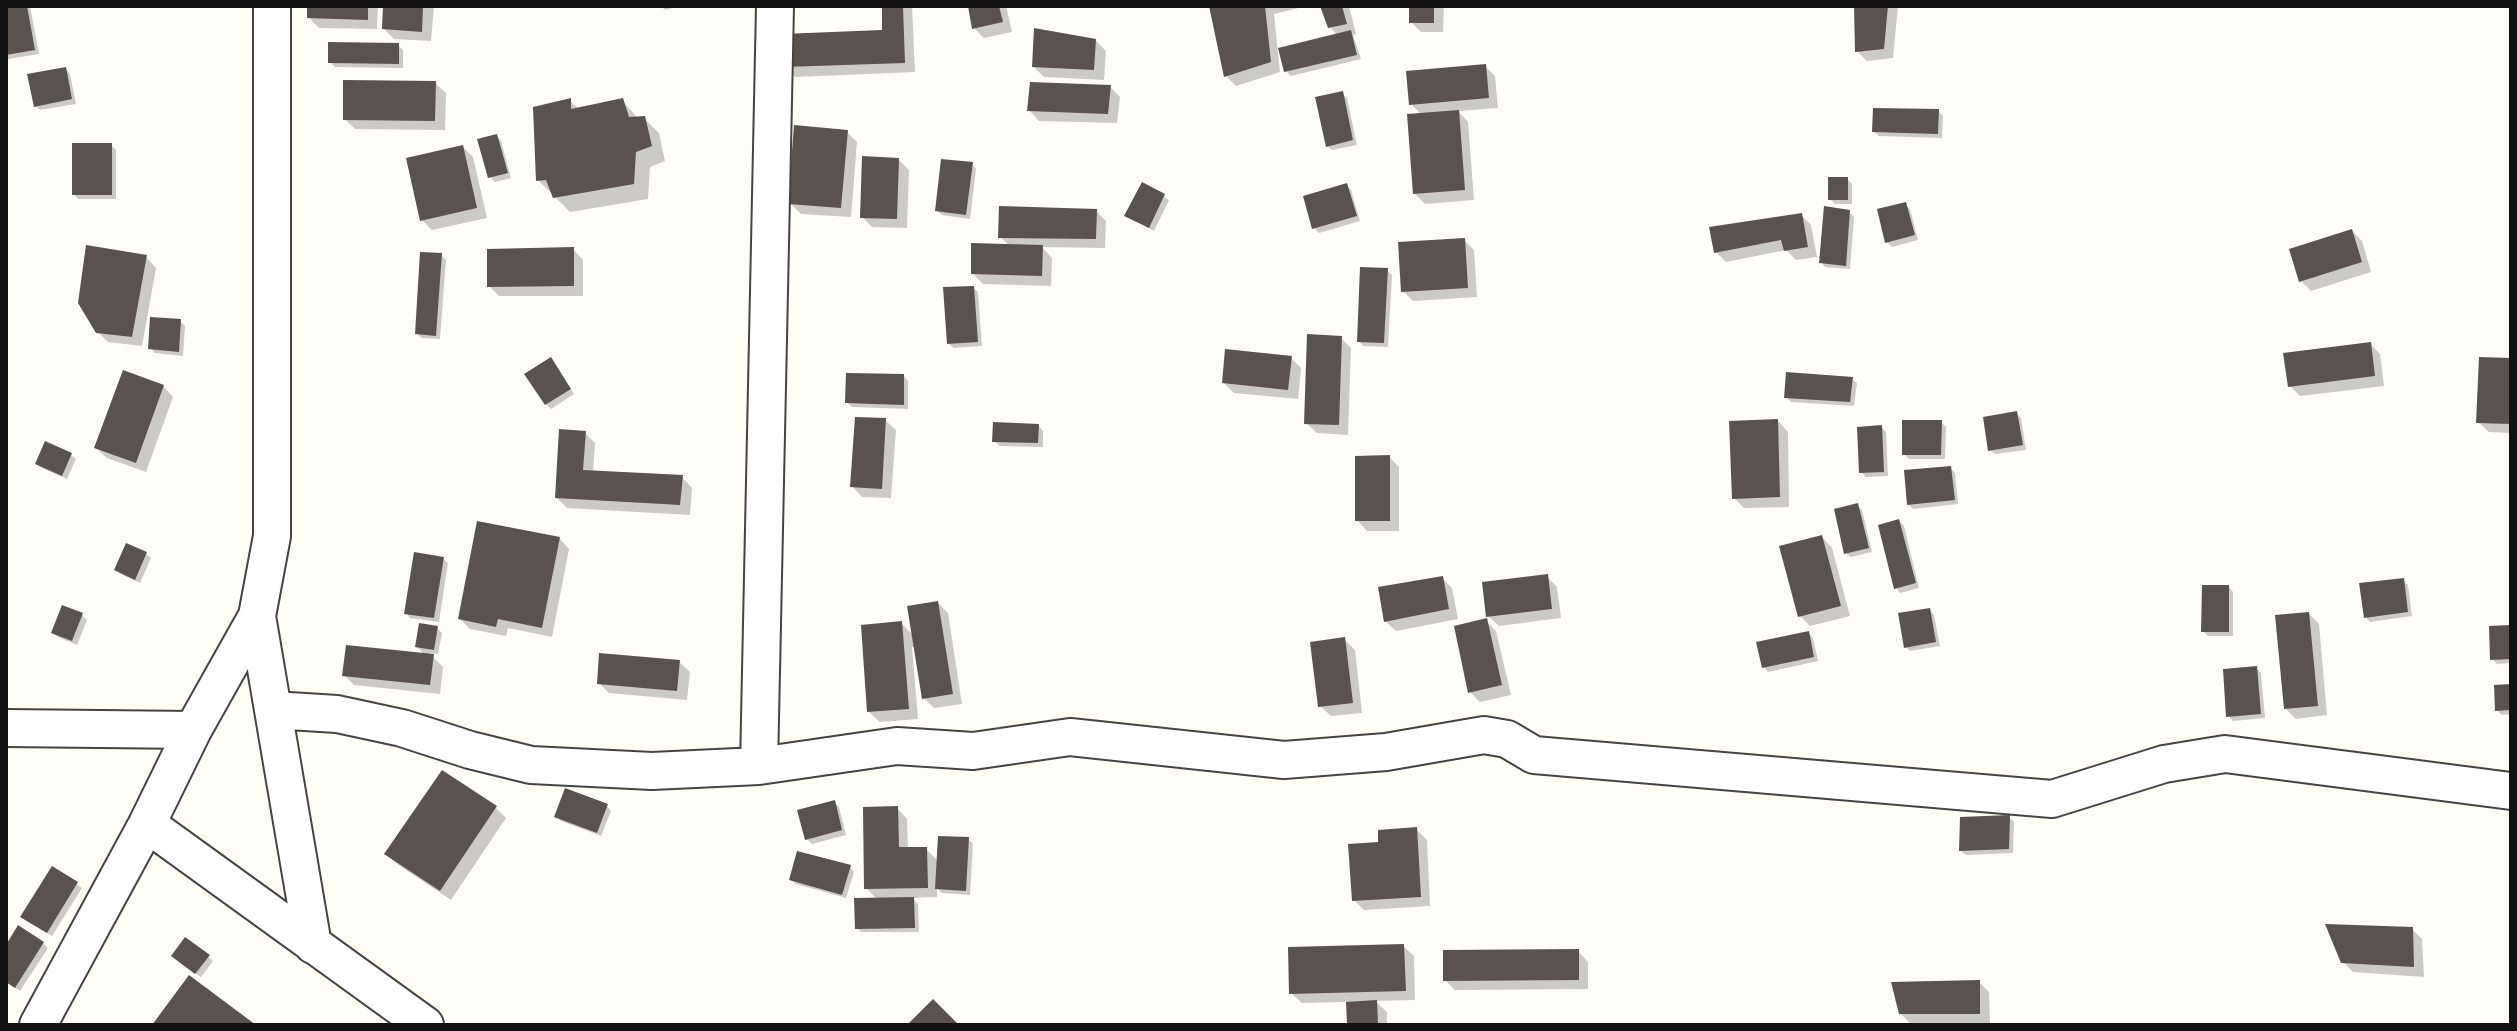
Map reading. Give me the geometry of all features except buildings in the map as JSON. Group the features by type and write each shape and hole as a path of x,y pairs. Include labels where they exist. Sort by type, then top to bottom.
{"street":[{"path":"38,1025 147,824 193,730 257,616 272,536 272,6"},
{"path":"759,766 775,6"},
{"path":"257,616 313,945"},
{"path":"273,710 337,714 402,728 531,765 652,771 759,766 897,746 973,751 1070,737 1284,760 1386,752 1484,735 1507,739 1534,755 2052,799 2164,764 2225,754 2511,791"},
{"path":"6,728 193,730"},
{"path":"147,824 425,1025"}]}
